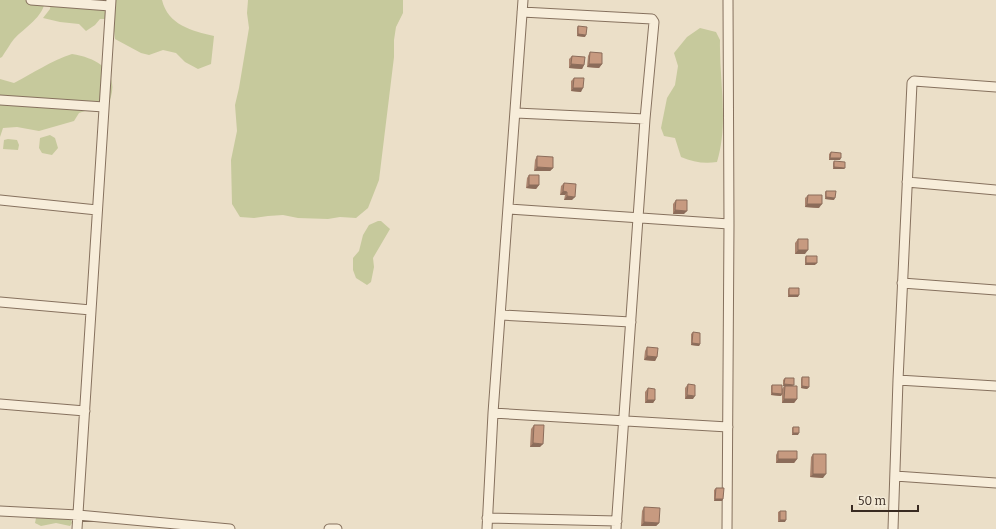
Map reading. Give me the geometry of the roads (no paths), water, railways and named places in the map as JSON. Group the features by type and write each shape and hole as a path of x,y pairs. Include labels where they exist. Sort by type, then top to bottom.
{"street":[{"path":"31,0 110,3 78,529"},
{"path":"487,529 493,413 516,113 523,0"},
{"path":"727,529 729,224 728,0"},
{"path":"487,518 617,525 645,119 654,20 522,12"},
{"path":"892,529 912,82 996,87"},
{"path":"0,100 104,107"},
{"path":"516,113 645,119"},
{"path":"907,182 996,190"},
{"path":"0,200 98,210"},
{"path":"509,209 638,219 729,224"},
{"path":"902,283 996,290"},
{"path":"0,302 91,310"},
{"path":"501,315 631,322"},
{"path":"898,380 996,386"},
{"path":"0,404 85,411"},
{"path":"493,413 728,427"},
{"path":"895,476 996,483"},
{"path":"0,511 78,515 230,529"},
{"path":"329,529 337,529"}]}
